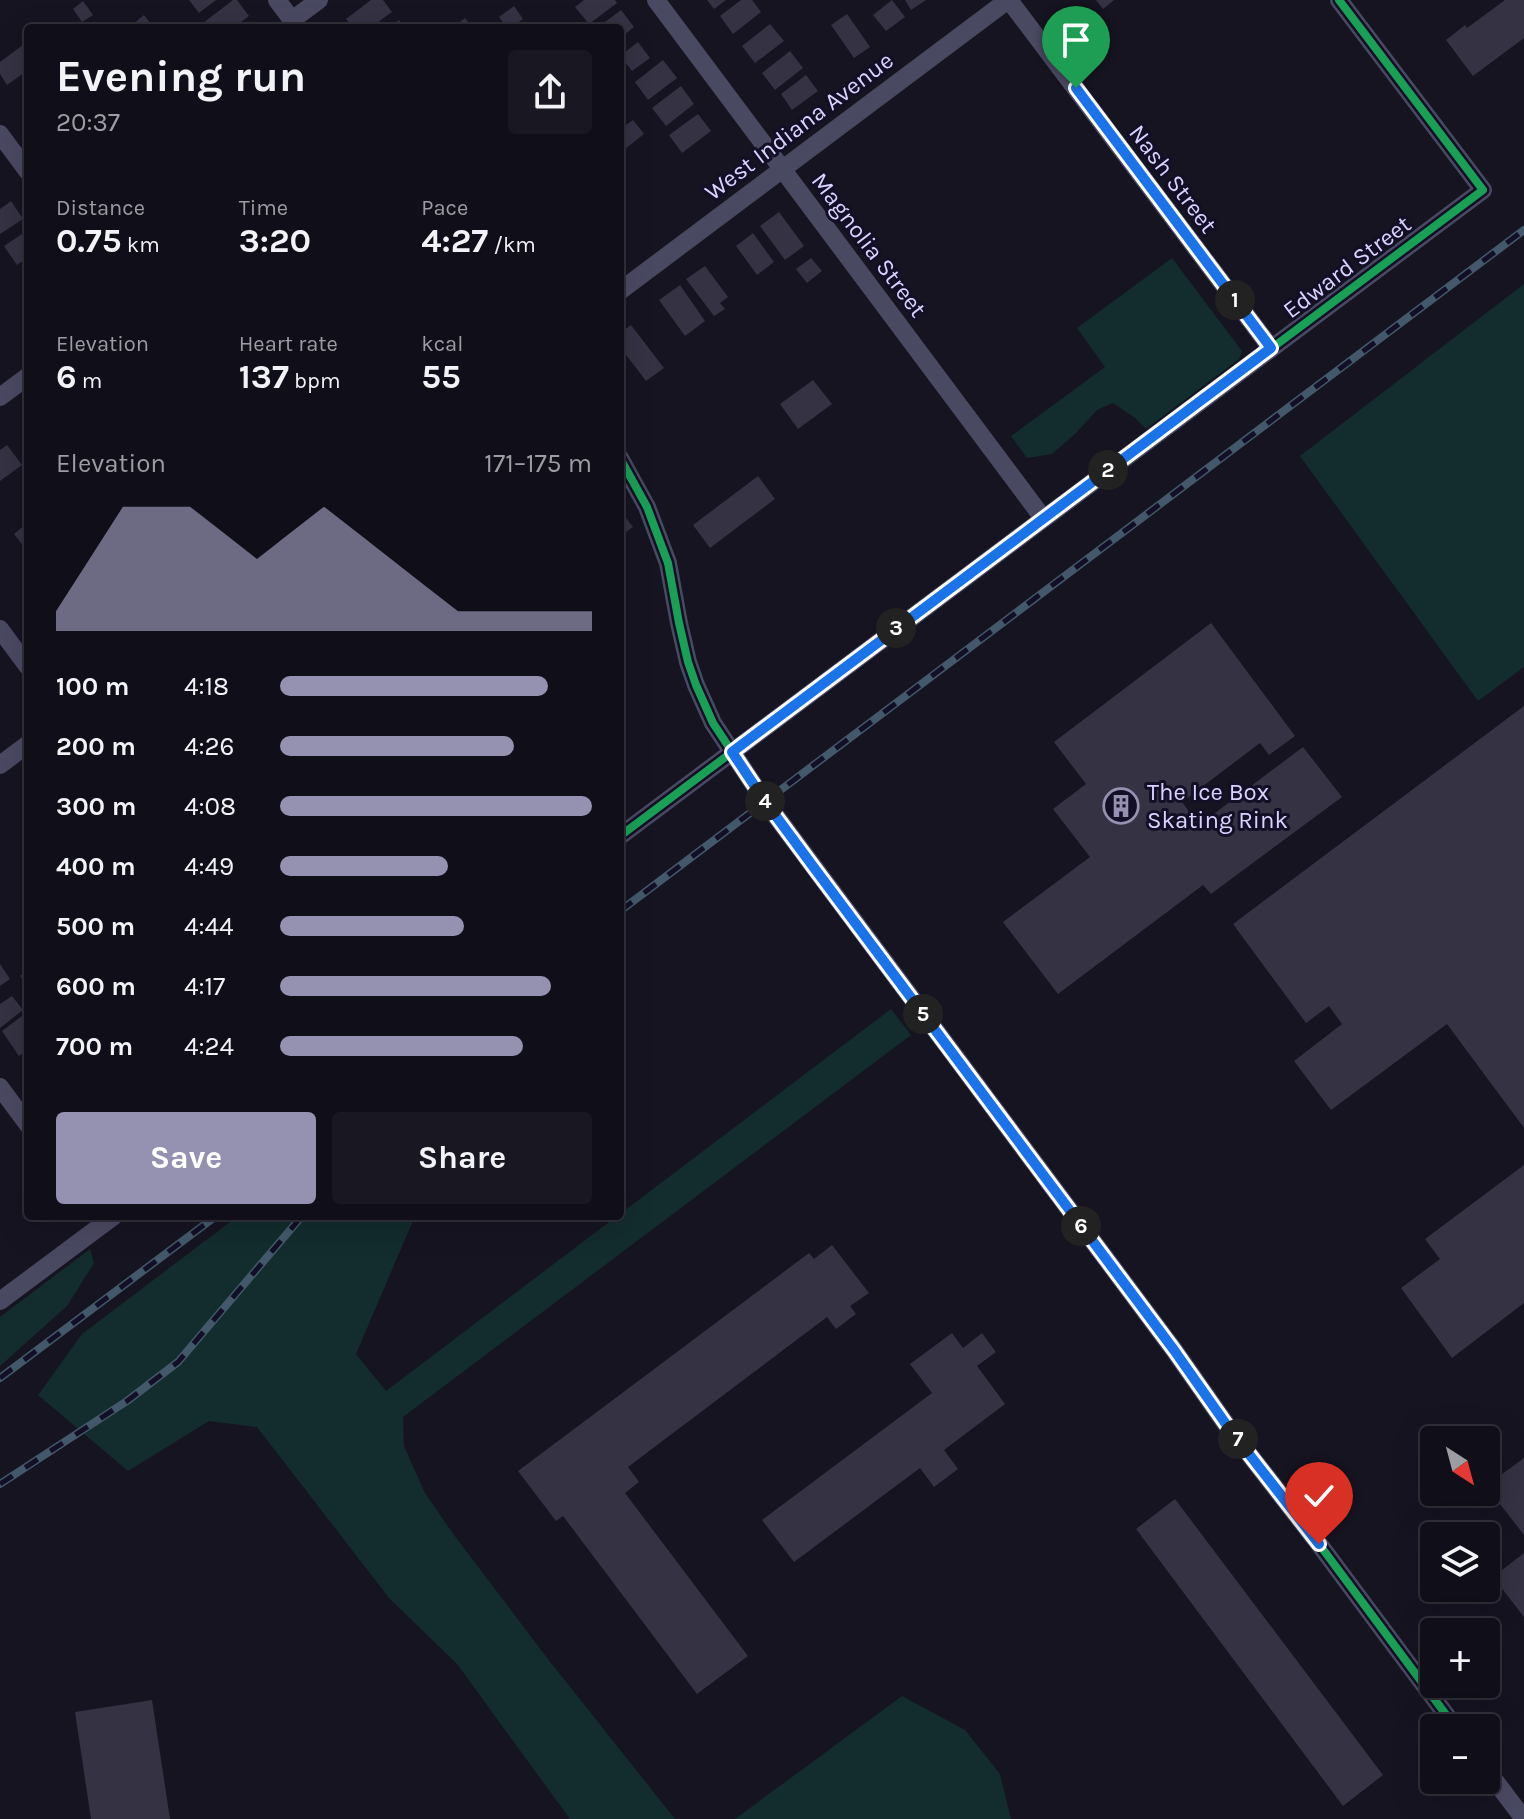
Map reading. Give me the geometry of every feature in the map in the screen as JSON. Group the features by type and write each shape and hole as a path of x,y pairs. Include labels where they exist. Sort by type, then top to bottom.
{"street":[{"path":"277,0 295,24 319,0"},
{"name":"Magnolia Street","path":"656,0 1043,518"},
{"name":"West Indiana Avenue","path":"624,288 1008,0"},
{"name":"Nash Street","path":"1008,0 1271,348"},
{"name":"Edward Street","path":"624,833 1483,190 1339,0"},
{"path":"0,134 24,167"},
{"path":"0,397 24,379"},
{"path":"624,465 647,507 668,563 679,623 696,685 713,723 732,752 773,812 1228,1427 1446,1714"},
{"path":"0,629 24,662"},
{"path":"0,765 24,747"},
{"path":"0,1087 24,1120"},
{"path":"0,1301 103,1220"},
{"path":"1500,1787 1524,1819"}],"green space":[{"path":"1172,258 1242,351 1239,359 1146,429 1113,403 1097,410 1052,454 1027,458 1011,436 1105,367 1077,328"},
{"path":"1524,284 1524,667 1478,701 1300,456"},
{"path":"891,1009 911,1035 403,1417 404,1446 425,1493 548,1659 675,1819 570,1819 457,1664 389,1598 257,1427 209,1421 128,1471 38,1395 82,1334 233,1220 413,1220 356,1354 386,1391 612,1220 624,1220 624,1211"},
{"path":"90,1249 94,1263 67,1306 0,1366 0,1317"},
{"path":"902,1696 965,1730 1000,1774 1011,1819 735,1819"}],"building":[{"path":"189,0 216,0 199,13"},
{"path":"233,0 237,0 249,16 238,24 203,23"},
{"path":"371,0 383,0 392,12 376,24 350,24 346,19"},
{"path":"584,0 615,0 617,3 589,24 575,7"},
{"path":"707,0 726,0 714,9"},
{"path":"741,0 752,0 761,12 733,34 720,16"},
{"path":"892,0 905,17 886,31 873,15"},
{"path":"905,0 926,0 911,10"},
{"path":"1096,0 1114,0 1103,9"},
{"path":"1505,0 1524,0 1524,38 1473,76 1446,40"},
{"path":"83,1 93,15 82,22 73,9"},
{"path":"514,6 523,19 516,24 504,24 499,17"},
{"path":"621,10 634,27 624,35 624,24 602,24"},
{"path":"847,14 870,47 854,58 831,25"},
{"path":"144,15 151,24 133,24"},
{"path":"770,24 784,41 755,63 742,46"},
{"path":"638,42 650,58 632,71 624,61 624,53"},
{"path":"24,46 24,73 7,85 0,74 0,62"},
{"path":"790,51 803,68 775,90 762,73"},
{"path":"663,60 677,78 648,100 635,82"},
{"path":"806,75 818,91 792,110 781,94"},
{"path":"681,86 694,104 666,126 652,108"},
{"path":"698,114 711,131 682,153 669,135"},
{"path":"633,120 644,134 624,150 624,126"},
{"path":"11,201 23,219 0,234 0,209"},
{"path":"779,212 804,246 785,260 760,226"},
{"path":"24,233 24,260 17,265 4,246"},
{"path":"753,233 774,262 757,275 736,246"},
{"path":"811,258 822,271 807,283 796,269"},
{"path":"705,266 728,297 720,303 725,309 714,316 686,279"},
{"path":"680,285 705,321 685,336 659,300"},
{"path":"631,325 664,368 646,381 624,352 624,330"},
{"path":"813,380 832,404 798,429 780,404"},
{"path":"7,445 22,465 0,481 0,450"},
{"path":"758,476 775,499 710,548 693,525"},
{"path":"624,515 633,527 624,533"},
{"path":"24,526 24,547 14,534"},
{"name":"The Ice Box Skating Rink","path":"1211,623 1295,736 1269,755 1260,743 1182,802 1199,825 1303,747 1342,797 1211,894 1203,885 1058,994 1003,922 1090,857 1053,809 1086,784 1054,742"},
{"path":"1524,706 1524,1128 1447,1024 1331,1110 1294,1061 1342,1024 1329,1006 1306,1023 1233,924"},
{"path":"0,964 10,979 0,986"},
{"path":"12,996 23,1010 0,1028 0,1004"},
{"path":"22,1016 24,1052 19,1056 2,1031"},
{"path":"1524,1165 1524,1303 1452,1358 1401,1288 1440,1259 1425,1239"},
{"path":"832,1245 869,1293 850,1306 856,1314 836,1329 827,1317 628,1467 639,1482 625,1493 748,1656 697,1694 563,1516 556,1521 518,1471 809,1253 814,1259"},
{"path":"952,1333 963,1348 982,1333 996,1352 977,1366 1005,1404 944,1450 958,1469 934,1487 920,1468 794,1562 762,1520 932,1393 910,1364"},
{"path":"1524,1458 1524,1535 1500,1504 1500,1476"},
{"path":"1175,1499 1383,1775 1343,1806 1136,1529"},
{"path":"1524,1553 1524,1617 1500,1586 1500,1572"},
{"path":"152,1700 170,1819 91,1819 75,1712"}],"railway":[{"path":"624,908 1524,230"},
{"path":"0,1378 211,1220"},
{"path":"0,1484 127,1401 178,1362 299,1220"}],"cycle path":[{"path":"624,833 1483,190 1339,0"},
{"path":"624,465 647,507 668,563 688,662 713,723 764,800 1228,1427 1446,1714"}],"place":[{"name":"The Ice Box Skating Rink","path":"1121,806"}],"route":[{"path":"1076,88 1271,348 732,752 764,800 1228,1427 1319,1544"}]}
